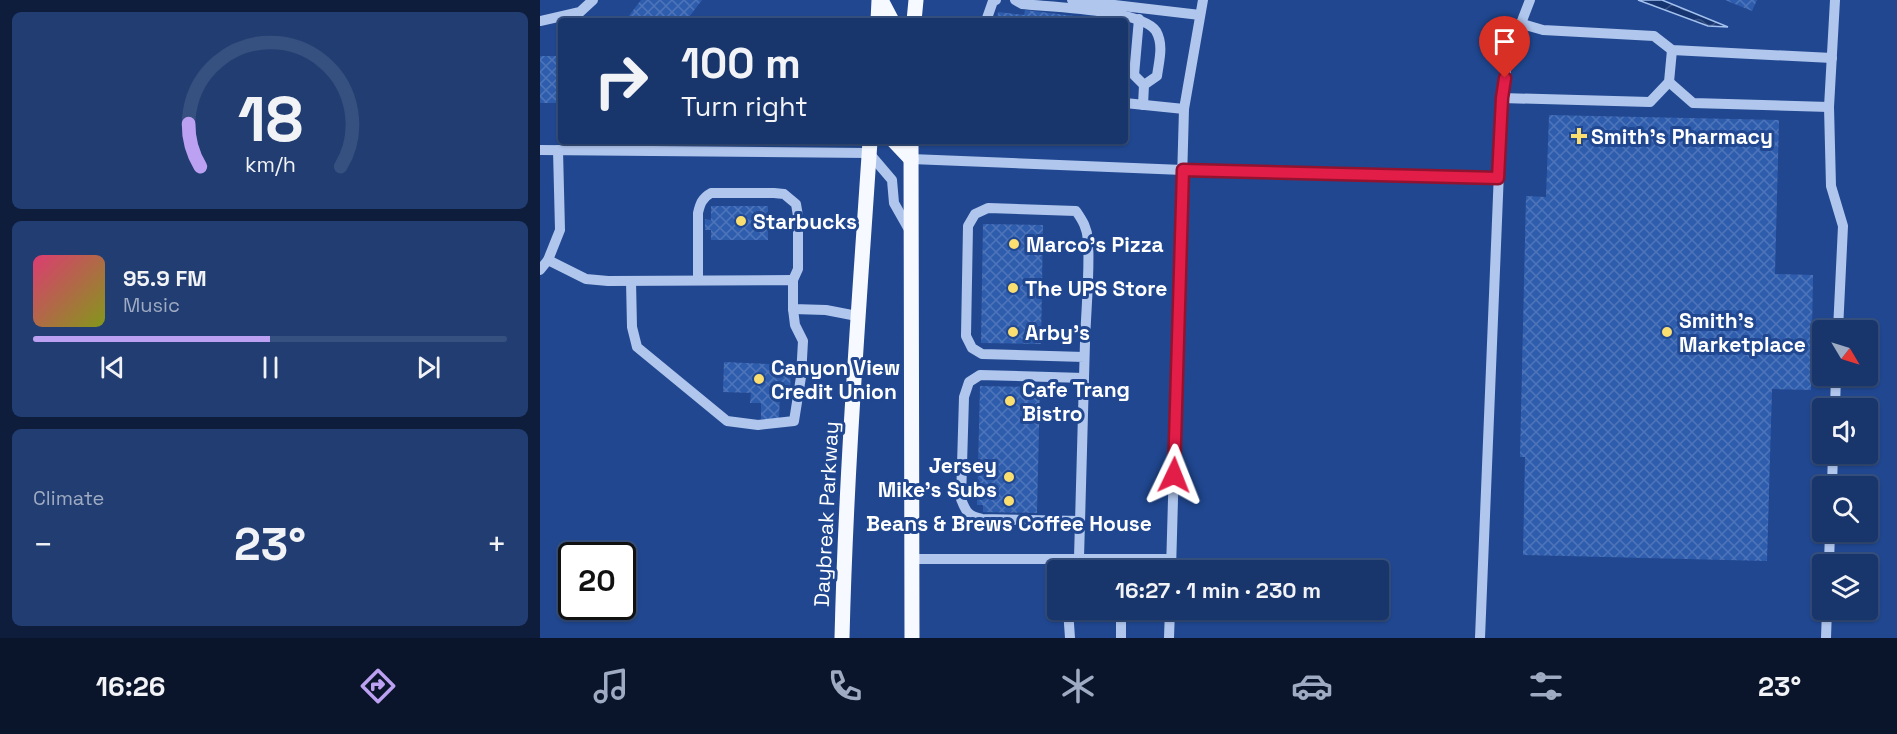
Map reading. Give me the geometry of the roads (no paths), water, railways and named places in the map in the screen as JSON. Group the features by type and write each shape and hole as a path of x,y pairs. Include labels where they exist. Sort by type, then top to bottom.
{"main road":[{"path":"878,18 880,0"},
{"path":"880,0 890,18"},
{"path":"914,18 916,0"},
{"path":"897,144 911,159"},
{"path":"911,144 912,638"},
{"name":"Daybreak Parkway","path":"842,638 844,554 857,316 869,147"}],"street":[{"path":"540,21 580,12 593,0"},
{"path":"987,18 993,1 996,0"},
{"path":"1015,0 1023,4 1110,13 1138,19 1155,30 1161,45 1157,76 1144,85"},
{"path":"1072,0 1200,15"},
{"path":"1171,560 1184,109 1203,0"},
{"path":"1480,638 1502,98 1508,57 1530,0"},
{"path":"1835,0 1829,107 1831,186 1843,226 1838,320"},
{"path":"1138,19 1134,75 1144,85 1143,105"},
{"path":"1522,24 1543,30 1654,36 1671,50 1832,58"},
{"path":"1502,98 1650,102 1669,82 1671,50"},
{"path":"1669,82 1693,103 1829,107"},
{"path":"1128,103 1184,109"},
{"path":"540,150 869,147 892,180 894,203 911,234"},
{"path":"540,270 548,260 560,230 558,150"},
{"path":"911,159 1183,170 1498,178"},
{"path":"631,280 632,327 637,347 727,421 758,424 794,421 801,377 803,341 795,325 793,309 793,280 798,270 796,204 784,194 774,193 711,193 705,196 698,213 698,280"},
{"path":"1074,558 1080,521 1088,240 1084,223 1076,211 1070,210 988,208 975,214 968,226 966,336 972,348 982,354 1084,357"},
{"path":"548,260 586,279 793,280"},
{"path":"793,309 825,310 857,316"},
{"path":"1080,521 982,519 971,516 961,499 964,397 969,382 980,375 1084,378"},
{"path":"912,559 1074,558 1106,560"},
{"path":"1069,620 1070,638"},
{"path":"1121,620 1121,638"},
{"path":"1169,638 1170,620"},
{"path":"1826,638 1827,620"}],"water":[{"path":"1638,0 1662,0 1728,27 1708,26"}],"place":[{"name":"Smith's Pharmacy","path":"1579,136"},
{"name":"Starbucks","path":"741,221"},
{"name":"Marco's Pizza","path":"1014,244"},
{"name":"The UPS Store","path":"1013,288"},
{"name":"Arby's","path":"1013,332"},
{"name":"Smith's Marketplace","path":"1667,332"},
{"name":"Canyon View Credit Union","path":"759,379"},
{"name":"Cafe Trang Bistro","path":"1010,401"},
{"name":"Jersey Mike's Subs","path":"1009,477"},
{"name":"Beans & Brews Coffee House","path":"1009,501"}]}
